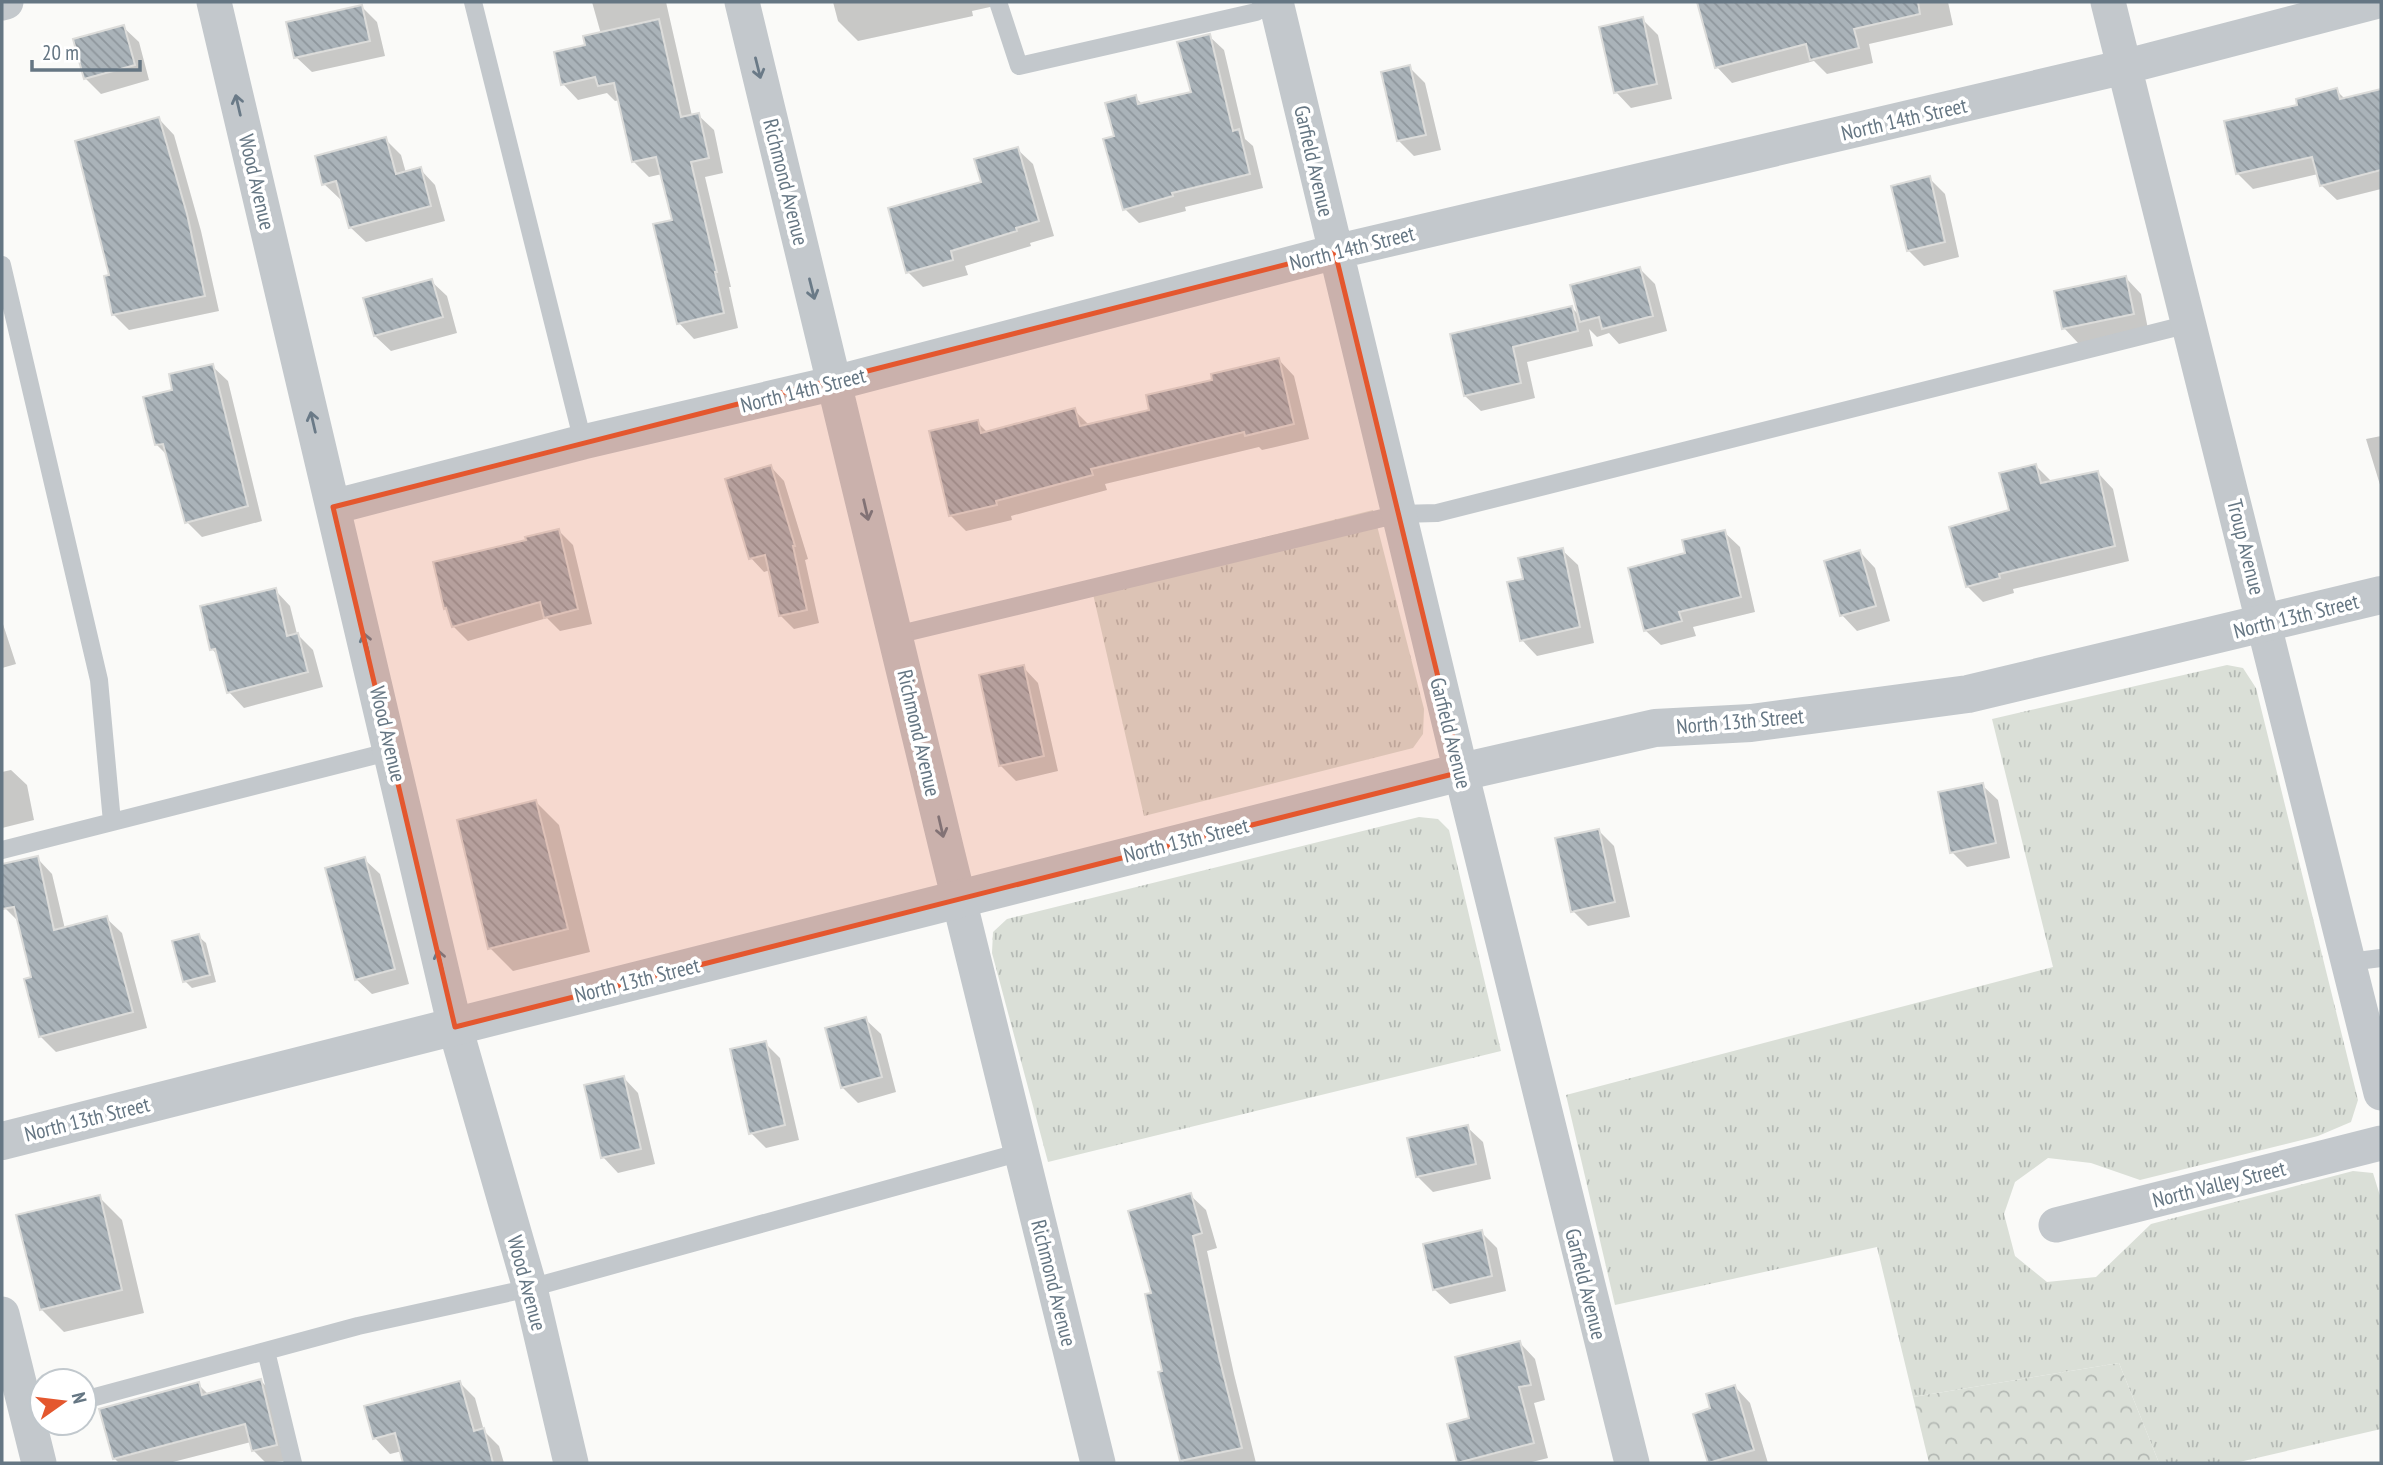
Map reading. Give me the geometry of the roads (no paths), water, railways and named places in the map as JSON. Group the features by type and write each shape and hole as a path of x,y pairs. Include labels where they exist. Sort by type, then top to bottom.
{"street":[{"name":"Wood Avenue","path":"214,2 455,1027 530,1288 571,1463"},
{"name":"Richmond Avenue","path":"742,2 1098,1463"},
{"name":"Garfield Avenue","path":"1276,2 1461,772 1632,1463"},
{"name":"Troup Avenue","path":"2108,2 2265,623 2365,960 2381,1093"},
{"name":"North 14th Street","path":"333,507 583,442 835,383 1335,251 2124,67 2374,2"},
{"name":"North 13th Street","path":"2,1141 1461,772 1655,728 1751,723 1968,694 2381,595"},
{"name":"North Valley Street","path":"2056,1225 2381,1143"},
{"path":"2,1314 28,1392"},
{"path":"37,1437 39,1463"}],"lane":[{"path":"473,2 583,442"},
{"path":"998,2 1019,66 1256,12 1267,2"},
{"path":"2,265 99,680 112,822"},
{"path":"896,635 1399,514 1437,513 2189,324"},
{"path":"2,850 392,751"},
{"path":"98,1396 358,1326 530,1288 1021,1152"},
{"path":"266,1351 293,1463"}]}
